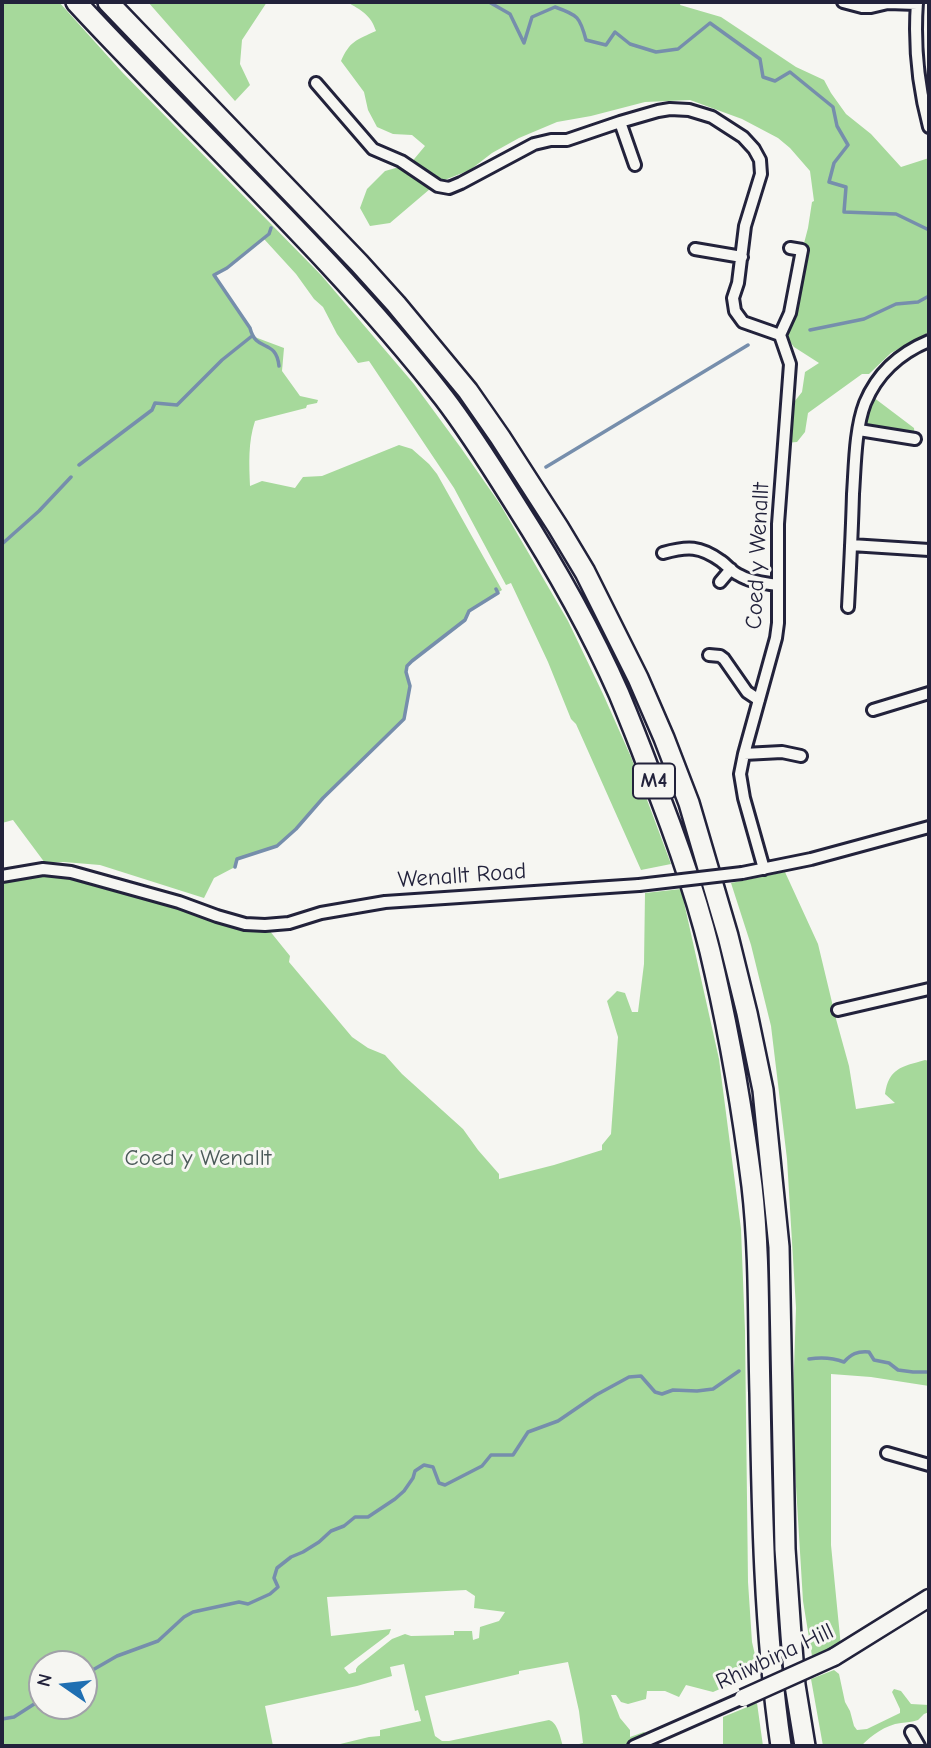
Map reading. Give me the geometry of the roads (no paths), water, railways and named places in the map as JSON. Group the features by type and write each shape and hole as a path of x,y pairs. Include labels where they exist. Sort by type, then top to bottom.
{"highway":[{"name":"M4","path":"76,2 334,271 447,401 485,456 567,589 618,691 666,812 703,926 735,1067 752,1191 757,1251 764,1573 781,1746"},
{"name":"M4","path":"108,2 369,273 468,391 585,572 638,678 664,738 689,803 728,936 763,1090 779,1247 785,1549 795,1685 805,1746"}],"street":[{"path":"843,2 862,7 888,3 917,3 916,51 929,127"},
{"path":"316,83 373,149 401,161 438,186 449,188 534,144 567,140 658,111 670,109 700,112 750,143 758,155 761,174 745,226 738,283 733,298 735,312 743,322 780,335 790,313 802,250 790,248"},
{"path":"620,122 635,165"},
{"path":"695,249 742,257"},
{"name":"Coed y Wenallt","path":"764,869 740,774 778,623 778,524 790,364 780,335"},
{"path":"848,607 854,471 864,404 879,378 891,364 929,341"},
{"path":"859,430 915,439"},
{"path":"851,545 929,550"},
{"path":"663,553 682,548 705,551 739,575 777,585"},
{"path":"720,582 731,569"},
{"path":"709,655 724,659 747,692 759,700"},
{"path":"873,710 929,693"},
{"path":"744,754 782,752 800,756"},
{"name":"Wenallt Road","path":"2,876 43,869 71,872 179,902 245,925 265,925 289,923 321,913 385,902 639,885 742,873 811,859 929,827"},
{"path":"838,1010 929,989"},
{"path":"887,1453 929,1465"},
{"name":"Rhiwbina Hill","path":"634,1746 834,1657 929,1598"},
{"path":"911,1732 919,1746"}],"waterway":[{"path":"489,2 510,14 524,43 532,17 555,7 577,18 586,40 606,45 615,32 630,44 656,52 678,49 710,23 760,59 763,77 775,81 790,72 833,107 837,126 848,145 834,163 829,182 846,187 844,212 896,214 929,230"},
{"path":"271,228 269,234 227,268 214,275 253,336 274,352 279,366"},
{"path":"810,330 864,319 896,304 918,302 929,296"},
{"path":"79,465 152,410 155,403 177,405 222,360 252,336"},
{"path":"546,467 748,345"},
{"path":"2,544 39,511 71,477"},
{"path":"235,867 237,859 277,846 404,719 410,686 407,666 465,620 469,611 498,593 496,589"},
{"path":"809,1359 826,1358 844,1362 855,1354 869,1352 874,1360 889,1363 898,1370 929,1372"},
{"path":"98,1667 117,1656 158,1641 193,1612 239,1602 248,1604 270,1594 278,1587 274,1578 277,1568 319,1542 331,1531 344,1526 355,1517 368,1517 395,1499 404,1491 415,1471 424,1465 433,1467 439,1483 445,1485 482,1466 491,1455 513,1455 528,1432 558,1421 629,1377 641,1376 655,1392 662,1394 673,1390 713,1389 739,1371"},
{"path":"2,1719 14,1717 28,1708"}]}
